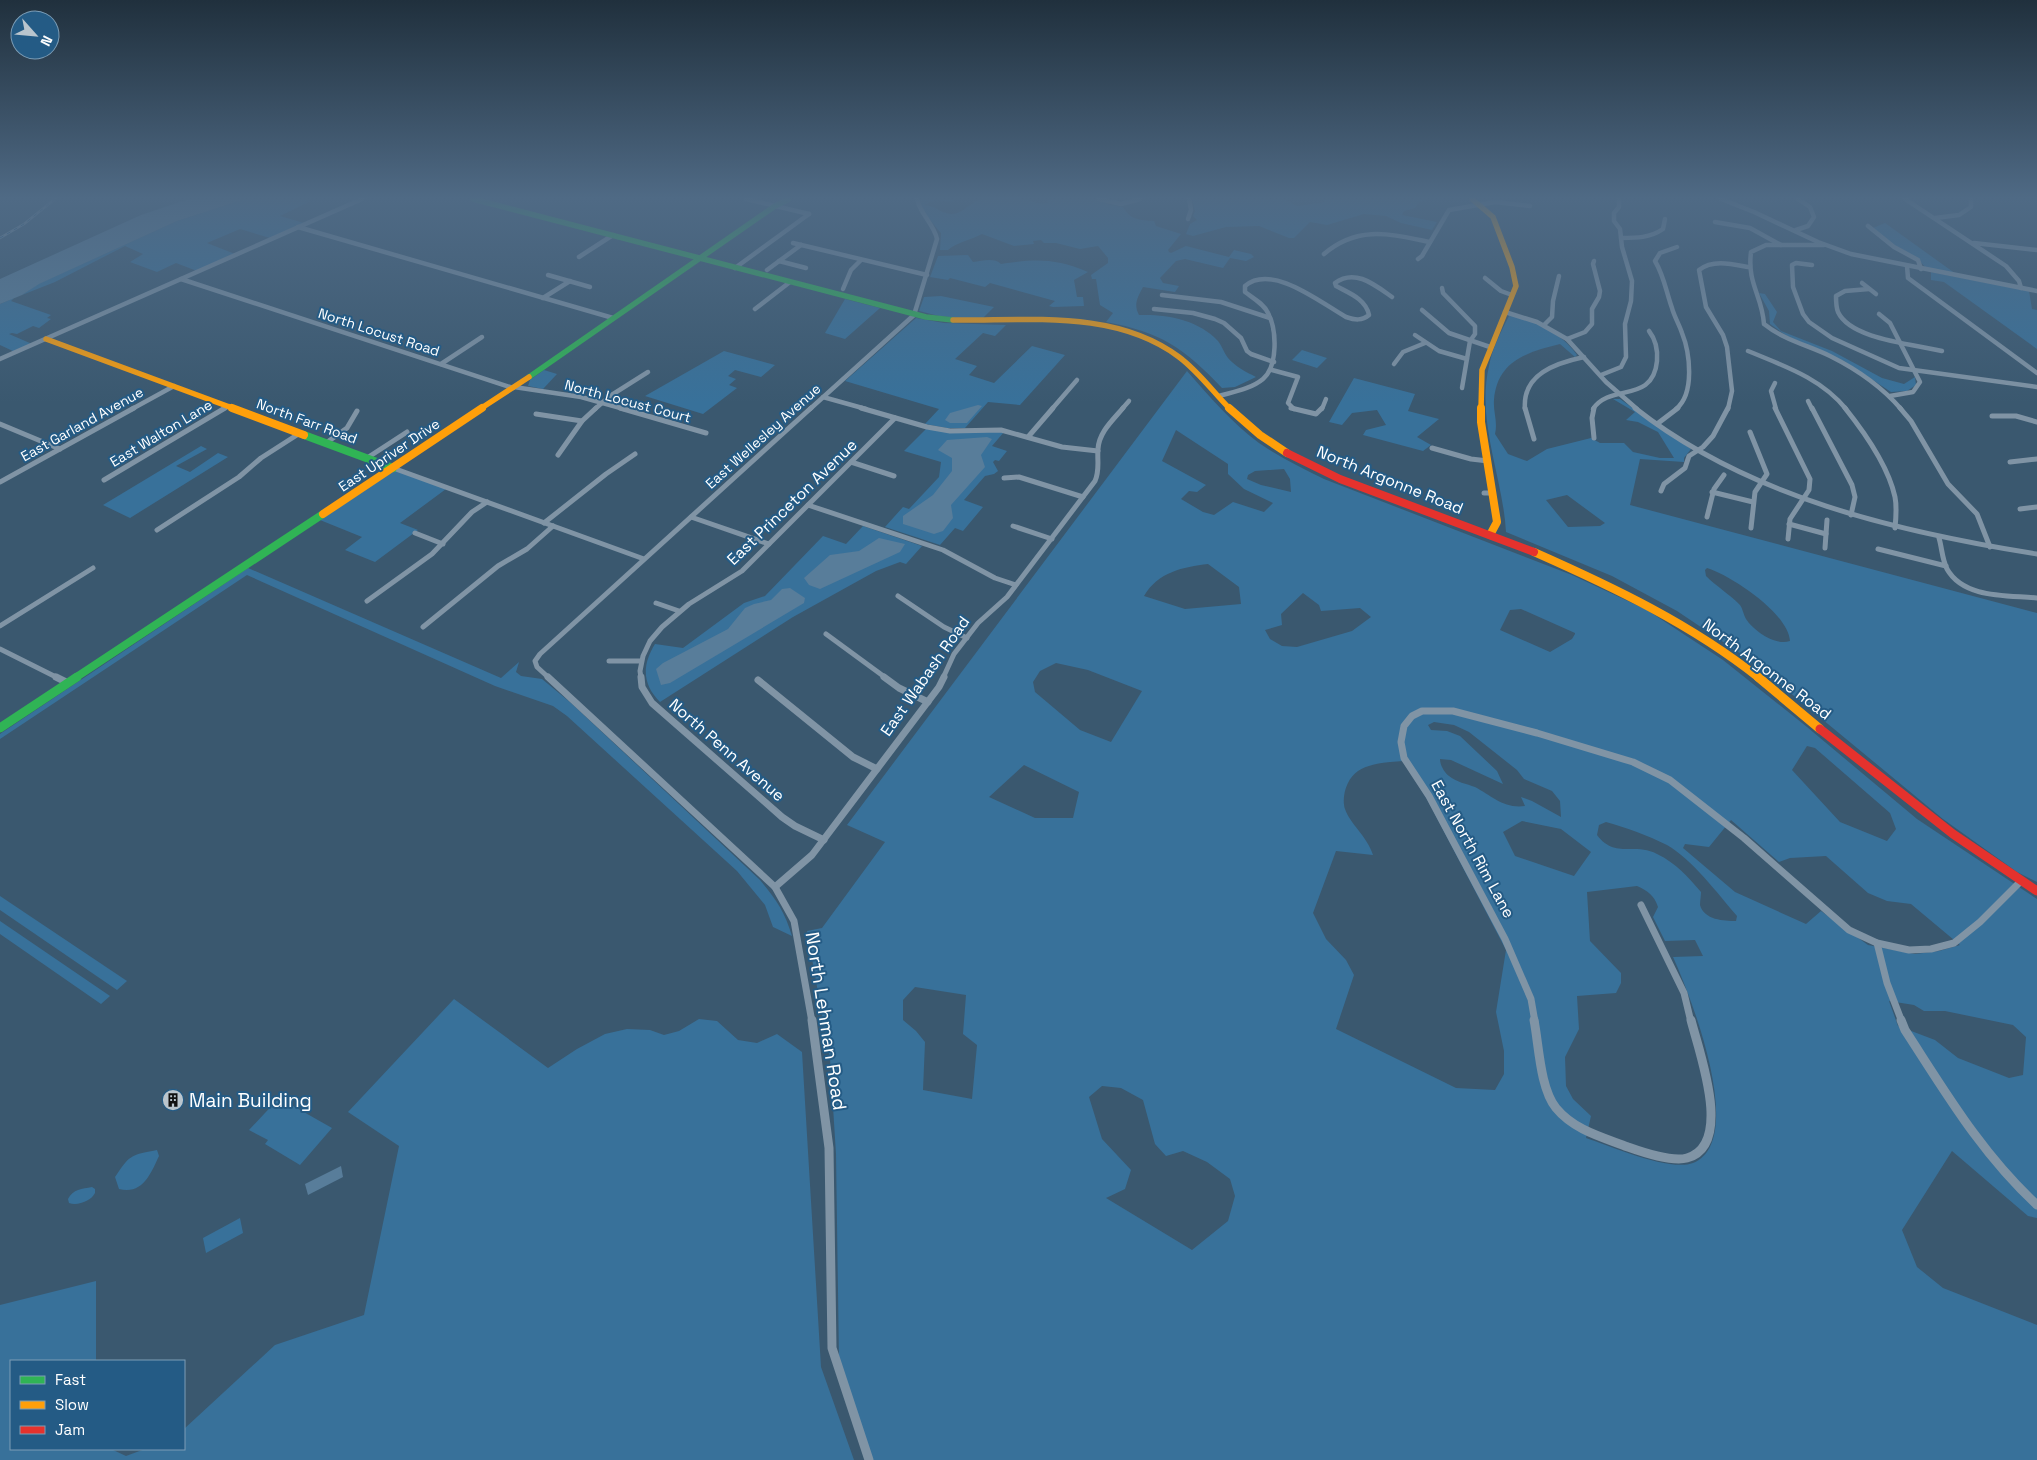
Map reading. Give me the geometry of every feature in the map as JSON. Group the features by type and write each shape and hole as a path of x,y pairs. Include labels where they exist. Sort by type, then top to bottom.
{"street":[{"path":"0,359 208,267"},
{"path":"437,267 613,318"},
{"name":"East Upriver Drive","path":"0,728 514,388 686,267"},
{"name":"North Argonne Road","path":"732,267 914,315 959,321 1076,322 1114,328 1152,340 1190,365 1246,424 1273,444 1305,463 1340,479 1576,569 1662,611 1744,666 1956,839 2020,882 2037,891"},
{"path":"768,270 772,267"},
{"path":"843,289 854,267"},
{"path":"892,267 927,275"},
{"path":"914,315 929,267"},
{"path":"1490,535 1497,522 1489,495 1488,461 1480,422 1482,370 1490,345 1516,286 1512,267"},
{"path":"1567,339 1585,332 1592,324 1592,309 1599,297 1600,291 1594,267"},
{"path":"1600,375 1618,369 1623,365 1626,356 1625,324 1631,301 1632,281 1628,267"},
{"path":"1657,424 1679,407 1687,392 1690,377 1683,335 1672,309 1663,274 1659,267"},
{"path":"1661,491 1664,484 1685,468 1689,456 1700,450 1713,436 1724,419 1732,392 1727,347 1723,335 1706,307 1698,273 1702,267"},
{"path":"1748,267 1750,280 1764,313 1764,324 1770,330 1853,369 1890,396 1912,421 1938,471 1977,514 1990,547"},
{"path":"1792,267 1792,287 1796,300 1809,322 1832,338 1899,368 2037,387"},
{"path":"1908,267 1908,278 2037,373"},
{"path":"1913,267 2037,291"},
{"path":"2007,267 2019,281 2021,288"},
{"path":"548,275 590,287"},
{"path":"1544,325 1552,317 1553,300 1559,276"},
{"path":"1219,396 1257,384 1272,370 1274,344 1270,318 1260,303 1245,292 1245,286 1254,280 1269,278 1277,280 1346,317 1356,320 1365,319 1368,316 1368,308 1364,302 1336,286 1334,283 1337,280 1351,277 1362,278 1392,297"},
{"path":"1485,278 1501,291 1512,295"},
{"name":"North Locust Road","path":"181,279 514,388"},
{"path":"544,298 570,281"},
{"path":"755,309 790,282"},
{"path":"1862,283 1876,294"},
{"path":"1442,288 1443,293 1475,326 1475,334 1470,340 1462,388"},
{"path":"1869,289 1846,291 1837,295 1840,315 1847,323 1861,330 1901,343 1925,346 1942,351"},
{"path":"1162,295 1221,302 1270,318"},
{"path":"1154,309 1193,313 1215,319 1241,338 1247,351 1251,354 1274,362"},
{"path":"1422,310 1449,333 1490,345"},
{"path":"1505,312 1544,325 1567,339 1620,395 1657,424 1700,450 1763,481 1851,515 1896,528 1940,538 2037,554"},
{"path":"1879,314 1890,323 1920,382 1917,390 1890,396"},
{"name":"East Wellesley Avenue","path":"535,661 540,654 644,559 914,315"},
{"path":"1594,438 1593,409 1600,401 1639,389 1650,381 1655,373 1658,365 1656,342 1649,331"},
{"path":"1416,335 1425,343 1447,355 1467,359"},
{"path":"441,364 482,337"},
{"name":"North Farr Road","path":"46,339 644,559"},
{"path":"1394,364 1403,352 1425,343"},
{"path":"1748,351 1804,375 1830,392 1841,402 1859,427 1891,484 1896,506 1896,528"},
{"path":"1534,439 1524,403 1532,380 1540,372 1552,365 1584,357"},
{"path":"1272,370 1298,377 1288,403 1292,409 1316,414 1321,411 1326,399"},
{"path":"558,456 582,421 601,403 648,372"},
{"path":"1028,437 1077,380"},
{"path":"1775,383 1771,391 1773,403 1810,479 1809,490 1789,524 1788,539"},
{"name":"East Garland Avenue","path":"0,482 174,386"},
{"name":"North Locust Court","path":"514,388 581,397 706,433"},
{"path":"823,396 940,430 989,429 1028,437 1062,447 1098,451"},
{"name":"East Wabash Road","path":"775,887 794,872 824,840 939,687 954,654 978,623 998,606 1016,585 1083,497 1100,472 1099,442 1129,401"},
{"path":"1808,401 1852,485 1855,498 1851,515"},
{"name":"East Walton Lane","path":"104,480 229,406"},
{"path":"326,442 347,428 357,411"},
{"path":"536,414 582,421"},
{"path":"1992,416 2016,416 2037,422"},
{"name":"East Princeton Avenue","path":"640,661 653,638 680,612 704,593 727,582 742,571 896,418"},
{"path":"0,424 60,449"},
{"path":"367,458 407,432"},
{"path":"1750,432 1767,471 1763,481 1757,488 1753,502 1751,528"},
{"path":"158,530 240,477 260,458 300,433"},
{"path":"1432,448 1471,460 1488,461"},
{"path":"544,523 606,474 635,454"},
{"path":"2010,462 2037,459"},
{"path":"850,462 894,476"},
{"path":"1707,517 1712,492 1724,475"},
{"path":"1004,478 1019,477 1083,497"},
{"path":"1712,492 1753,502"},
{"path":"367,601 410,571 443,544 472,512 487,502"},
{"path":"808,505 943,550 995,578 1016,585"},
{"path":"2020,509 2037,507"},
{"path":"691,517 769,544"},
{"path":"1825,548 1827,520"},
{"path":"1789,524 1826,534"},
{"path":"423,627 498,566 527,549 553,526"},
{"path":"1013,526 1052,539"},
{"path":"415,534 443,544"},
{"path":"1940,538 1946,566 1953,578 1970,588 2004,596 2037,598"},
{"path":"1878,549 1946,566"},
{"path":"0,626 93,568"},
{"path":"898,596 944,627 967,638"},
{"path":"656,603 680,612"},
{"path":"826,634 899,688 928,702"},
{"path":"0,648 68,683"},
{"name":"North Lehman Road","path":"535,661 537,667 775,887 794,921 810,1006 829,1148 832,1348 869,1460"},
{"path":"609,661 640,661"},
{"name":"North Penn Avenue","path":"640,661 640,682 652,703 782,817 824,840"},
{"path":"758,680 853,757 877,769"},
{"name":"East North Rim Lane","path":"1641,905 1684,992 1710,1093 1712,1117 1707,1141 1699,1153 1684,1159 1650,1155 1588,1132 1569,1121 1555,1107 1546,1091 1531,999 1505,939 1429,796 1404,758 1401,742 1404,726 1412,716 1422,711 1453,711 1537,733 1633,762 1670,780 1744,838 1849,930 1877,943 1909,950 1931,949 1954,943 1980,922 2020,882"},
{"path":"1877,943 1887,983 1905,1030 1976,1139 2012,1182 2037,1204"}],"shaded area":[{"path":"26,267 76,267 39,284 22,295 0,304 0,279"},
{"path":"75,267 84,267 55,282 22,295 38,284"},
{"path":"144,267 167,267 157,272"},
{"path":"187,267 206,267 197,271"},
{"path":"934,267 1076,267 1088,272 1074,280 1077,297 1083,297 1084,306 1053,307 1049,306 1055,301 990,283 985,287 950,278 948,280 930,277"},
{"path":"1102,267 1170,267 1160,278 1163,283 1179,286 1175,292 1143,287 1136,307 1139,315 1171,317 1202,328 1218,341 1231,361 1256,377 1235,387 1222,388 1196,362 1170,344 1142,331 1106,322 1113,313 1100,305 1096,279 1092,279 1091,275"},
{"path":"1926,267 1946,267 1956,274"},
{"path":"1931,272 2029,291 2032,309 2037,310 2037,349 1944,282 1931,280"},
{"path":"1759,293 1765,294 1777,312 1773,322 1781,331 1832,351 1882,378 1904,384 1915,377 1916,385 1907,391 1891,392 1844,361 1787,336 1770,324 1769,311"},
{"path":"941,296 994,307 981,320 939,316 919,311 924,297"},
{"path":"14,298 11,301 51,315 47,318 51,319 39,328 33,326 17,334 9,334 32,344 15,352 0,345 0,304"},
{"path":"845,299 880,308 845,339 825,333"},
{"path":"1509,316 1519,317 1547,328 1564,341 1577,355 1575,357 1560,344 1548,347 1516,360 1501,376 1496,387 1494,400 1495,434 1508,454 1527,461 1547,449 1591,438 1600,443 1624,443 1633,452 1660,458 1674,458 1658,432 1638,422 1626,420 1635,412 1613,399 1620,399 1691,449 1684,458 1684,462 1640,459 1630,505 2037,613 2037,882 2017,872 1943,819 1753,662 1677,611 1612,576 1506,532 1504,511 1488,429 1486,387 1490,360","holes":["1567,495 1605,523 1600,526 1568,527 1546,500","1707,568 1744,587 1757,597 1780,619 1787,630 1790,641 1778,641 1759,633 1746,619 1739,604 1706,576 1705,570"]},
{"path":"916,318 944,323 1006,325 995,336 983,333 955,359 977,366 969,375 994,383 1032,346 1065,355 1020,405 988,402 965,428 947,428 925,424 939,409 845,381"},
{"path":"1302,350 1327,358 1317,368 1292,360"},
{"path":"724,351 775,365 761,377 735,370 728,376 736,379 729,385 737,388 703,414 645,396"},
{"path":"544,370 557,374 543,389 528,386 530,380"},
{"path":"1187,371 1240,427 1259,443 1283,458 1324,479 1572,575 1647,610 1723,660 1917,819 2037,899 2037,1218 2028,1216 1952,1151 1902,1230 1917,1267 1943,1288 2037,1325 2037,1460 873,1460 839,1360 836,1154 830,1059 807,931 822,928 885,842 847,825","holes":["1176,430 1228,464 1228,474 1244,489 1273,503 1264,512 1233,502 1214,515 1203,512 1181,499 1189,491 1197,492 1206,485 1162,461","1284,469 1290,479 1291,492 1261,485 1247,479 1248,475 1255,471","1208,564 1239,587 1241,604 1185,609 1144,596 1156,581 1180,569","1303,593 1319,605 1321,611 1360,608 1371,617 1352,631 1297,647 1282,646 1270,639 1265,630 1282,625 1281,614","1521,609 1575,633 1572,639 1550,652 1500,630 1510,610","1056,663 1088,670 1142,691 1111,742 1080,730 1035,692 1033,682 1040,671","1434,722 1454,725 1469,732 1517,770 1524,779 1552,791 1560,801 1561,817 1521,797 1525,806 1504,804 1475,787 1449,776 1445,772 1440,759 1451,760 1503,784 1497,771 1460,736 1447,731 1431,730 1428,725","1807,746 1815,748 1890,813 1896,829 1887,841 1840,822 1792,770","1403,761 1427,799 1506,950 1496,1012 1504,1051 1504,1074 1495,1090 1456,1088 1336,1029 1354,975 1346,960 1326,939 1313,913 1336,851 1373,855 1367,842 1347,815 1344,794 1354,774 1368,766","1024,765 1079,792 1073,818 1035,818 989,797","1731,820 1779,862 1790,858 1826,856 1868,893 1887,901 1911,904 1960,945 1939,951 1915,954 1868,945 1821,911 1806,924 1735,892 1683,848 1685,844 1709,847","1522,821 1561,829 1591,852 1574,876 1515,856 1503,832","1606,822 1637,832 1667,845 1686,859 1704,878 1737,916 1736,921 1715,919 1706,914 1700,905 1701,892 1681,871 1664,858 1649,851 1618,848 1604,842 1597,835 1599,825","1637,886 1655,899 1658,907 1653,917 1665,941 1695,940 1703,956 1673,957 1701,1033 1710,1066 1715,1098 1715,1127 1709,1149 1693,1163 1683,1165 1655,1161 1586,1138 1591,1116 1573,1099 1566,1086 1565,1057 1579,1029 1577,996 1616,993 1621,983 1621,973 1590,941 1587,892","915,987 966,995 963,1034 977,1045 972,1099 923,1090 925,1042 903,1020 903,1000","1889,1001 1914,1005 1924,1011 1945,1011 2013,1025 2026,1037 2023,1075 2009,1078 1958,1058 1935,1040 1898,1026","1102,1086 1121,1088 1143,1100 1155,1144 1166,1156 1183,1151 1207,1162 1230,1179 1235,1196 1228,1221 1192,1250 1106,1198 1125,1189 1131,1170 1102,1139 1089,1097"]},
{"path":"1354,378 1415,394 1408,411 1439,419 1417,437 1431,445 1423,451 1363,435 1366,430 1386,425 1377,410 1352,413 1342,425 1329,422"},
{"path":"978,405 982,406 967,423 950,423 945,420 950,413"},
{"path":"926,429 1004,432 992,446 1007,451 999,461 995,460 993,462 998,471 985,476 964,500 983,507 963,531 955,528 940,545 885,527 903,507 909,509 939,477 941,462 904,451"},
{"path":"987,437 992,439 981,455 985,467 951,505 953,518 943,531 934,534 903,524 903,516 933,495 952,471 952,458 938,450 947,440"},
{"path":"201,446 207,449 176,466 190,472 218,453 228,457 130,518 103,505"},
{"path":"395,470 446,489 400,523 418,530 375,562 345,550 362,537 320,520"},
{"path":"863,526 922,546 906,564 900,562 876,571 793,617 660,702 654,695 647,681 646,667 655,644 683,648 744,603 765,596 823,536 846,544"},
{"path":"879,538 905,544 900,552 820,589 809,585 804,578 830,555 859,551"},
{"path":"248,568 501,678 519,662 516,672 521,676 542,679 571,703 760,880 779,906 792,936 773,927 765,905 737,871 567,716 553,706 495,686 247,575 0,739 0,734"},
{"path":"790,588 805,598 804,603 670,683 661,685 656,669 663,663 728,629 745,608 771,600 782,589"},
{"path":"0,896 127,981 117,990 0,910"},
{"path":"0,921 110,996 101,1004 0,934"},
{"path":"454,999 548,1068 605,1034 627,1029 650,1030 664,1035 679,1031 699,1019 717,1021 738,1040 757,1043 777,1034 802,1052 821,1367 854,1460 0,1460 0,1305 96,1281 96,1360 10,1360 10,1450 113,1450 126,1456 142,1450 185,1450 185,1428 275,1345 364,1315 399,1146 348,1112"},
{"path":"279,1098 332,1128 300,1165 265,1144 268,1140 249,1130"},
{"path":"157,1150 159,1156 145,1181 134,1189 119,1189 115,1177 124,1164 136,1155"},
{"path":"341,1166 343,1177 308,1195 305,1184"},
{"path":"92,1187 95,1189 95,1193 91,1198 80,1203 69,1203 68,1199 72,1193"},
{"path":"240,1218 243,1233 206,1253 203,1238"}],"traffic: fast":[{"path":"529,377 687,267"},
{"path":"735,267 926,317 953,320"},
{"path":"304,435 393,468"},
{"path":"0,728 323,514"}],"traffic: slow":[{"path":"1490,535 1497,522 1481,422 1482,370 1516,286 1512,267"},
{"path":"953,320 1070,321 1128,331 1154,341 1187,364 1247,425 1287,453"},
{"path":"46,339 304,435"},
{"path":"323,514 529,377"},
{"path":"1534,552 1630,596 1700,635 1748,669 1820,729"}],"traffic: jam":[{"path":"1287,453 1340,479 1534,552"},
{"path":"1820,729 1953,834 2037,891"}],"place":[{"name":"Main Building","path":"173,1100"}]}
